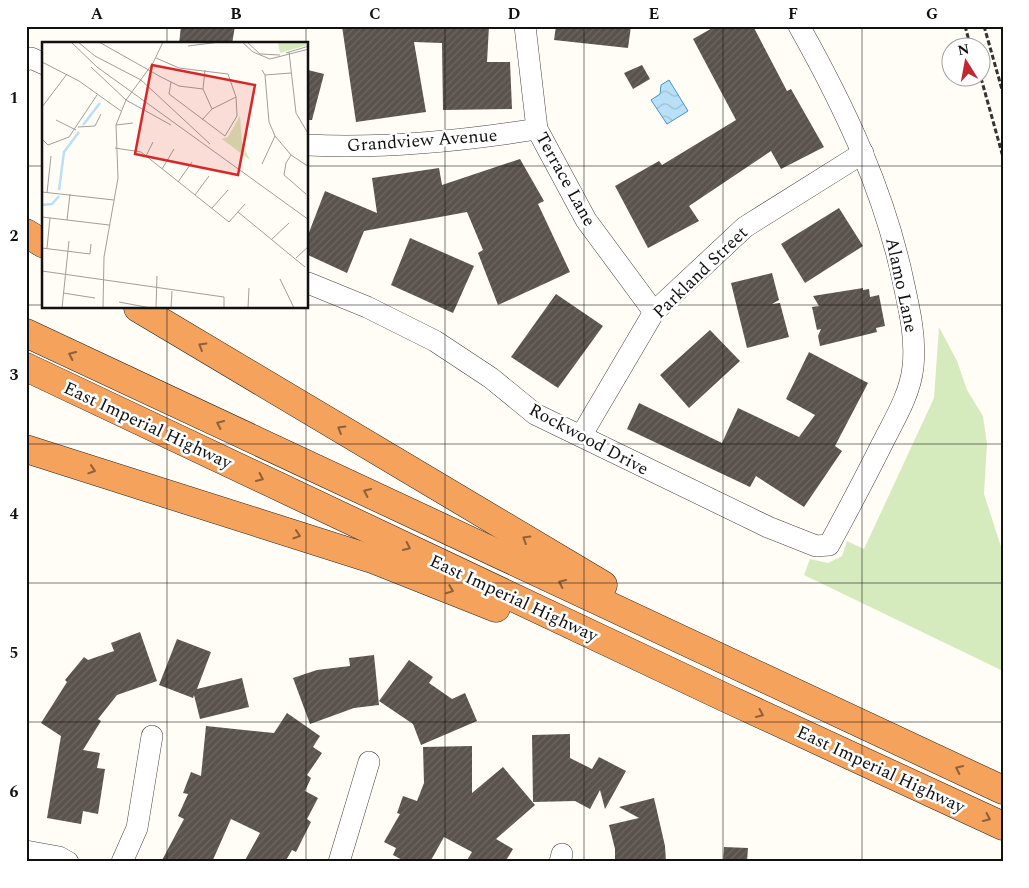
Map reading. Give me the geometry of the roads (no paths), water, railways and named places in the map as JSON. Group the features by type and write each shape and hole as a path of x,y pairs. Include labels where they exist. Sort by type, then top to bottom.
{"highway":[{"path":"26,233 42,243"},
{"path":"140,309 733,663"},
{"name":"East Imperial Highway","path":"26,333 1003,790"},
{"name":"East Imperial Highway","path":"26,367 726,698 1003,826"},
{"path":"26,449 375,560 726,698"}],"street":[{"name":"Terrace Lane","path":"525,26 537,129 586,220 654,312"},
{"name":"Alamo Lane","path":"799,26 822,68 863,153 883,203 898,258 913,329 913,368 906,398 829,545"},
{"path":"26,60 31,58 42,63"},
{"path":"26,70 42,77"},
{"name":"Grandview Avenue","path":"309,145 371,146 466,140 537,129"},
{"name":"Parkland Street","path":"581,436 654,312 745,227 863,153"},
{"name":"Rockwood Drive","path":"309,283 367,307 435,342 491,378 536,414 698,495 768,527 816,546 829,545"},
{"path":"122,862 137,828 152,736"},
{"path":"339,862 369,762"},
{"path":"26,851 59,857 68,862"}],"water":[{"path":"669,80 688,111 667,124 651,100 660,94 661,85"}]}
